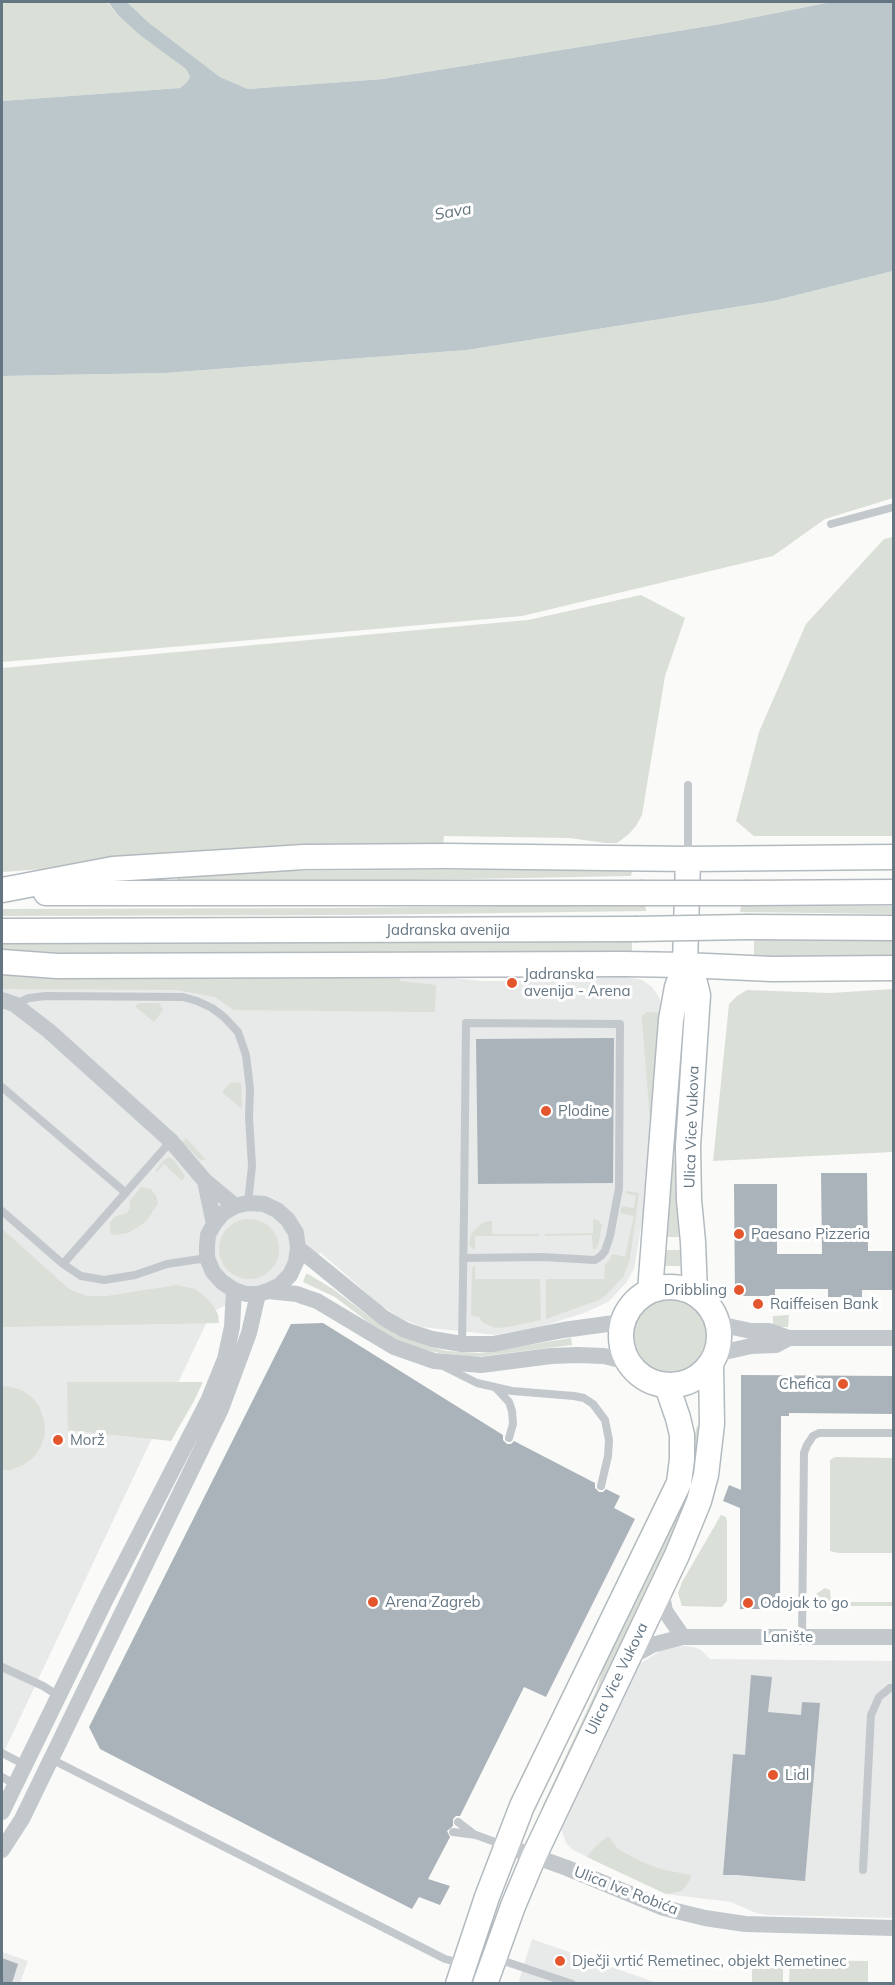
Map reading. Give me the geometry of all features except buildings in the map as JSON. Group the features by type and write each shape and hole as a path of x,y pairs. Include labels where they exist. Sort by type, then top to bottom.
{"main road":[{"path":"2,891 113,869 304,857 688,859 894,857"},
{"name":"Ulica Vice Vukova","path":"650,1291 672,1012 677,987 685,965 688,859"},
{"path":"2,891 894,892"},
{"name":"Jadranska avenija","path":"2,931 894,928"},
{"path":"2,962 57,966 685,965 772,969 894,968"},
{"name":"Ulica Vice Vukova","path":"685,965 693,975 698,995 688,1146 695,1293"},
{"path":"664,1287 679,1287 695,1293 711,1308 718,1324 720,1336 714,1360 704,1374 684,1384 667,1386 645,1379 628,1362 621,1346 622,1322 630,1307 650,1291 664,1287"},
{"name":"Ulica Vice Vukova","path":"485,1983 534,1856 689,1526 704,1483 712,1424 714,1360"},
{"name":"Ulica Vice Vukova","path":"461,1974 522,1806 679,1483 682,1434 667,1386"}],"street":[{"path":"8,1002 49,1031 171,1141 205,1181 242,1204"},
{"path":"205,1181 213,1224"},
{"path":"2,1851 22,1819 221,1409 263,1293 280,1285 290,1275 296,1262 298,1248 296,1233 288,1220 277,1210 264,1204 242,1204 223,1213 213,1224 208,1235 207,1258 213,1272 234,1290 246,1294 263,1293 297,1294 317,1301 394,1347 434,1361 481,1365 578,1355 604,1356 628,1362"},
{"path":"298,1248 376,1312 396,1325 420,1336 462,1344 493,1344 563,1330 622,1322"},
{"path":"2,1812 9,1781 25,1765 106,1599 208,1401 225,1359 232,1327 234,1290"},
{"path":"718,1324 751,1331 769,1331 789,1338 894,1338"},
{"path":"714,1360 751,1346 776,1346 789,1338"},
{"path":"661,1588 665,1611 683,1637"},
{"name":"Lanište","path":"627,1660 652,1645 683,1637 894,1637"},
{"name":"Ulica Ive Robića","path":"506,1846 664,1908 705,1918 745,1923 894,1928"}],"lane":[{"path":"831,524 894,507"},
{"path":"688,785 688,859"},
{"path":"8,1002 46,996 183,997 197,1000 224,1017 238,1032 246,1056 250,1089 252,1166 242,1204"},
{"path":"462,1344 463,1257 466,1023 620,1024 619,1188 605,1251 595,1260 463,1257"},
{"path":"2,1087 126,1192"},
{"path":"63,1264 171,1141"},
{"path":"2,1211 63,1264 81,1276 104,1280 135,1275 167,1264 207,1258"},
{"path":"434,1361 477,1383 512,1390 574,1396 584,1398 593,1404 605,1420 609,1440 601,1486"},
{"path":"494,1387 509,1402 512,1411 513,1424 508,1438"},
{"path":"802,1637 804,1453 807,1445 813,1436 819,1433 894,1434"},
{"path":"2,1667 59,1696"},
{"path":"863,1870 871,1715 879,1697 890,1688 894,1688"},
{"path":"2,1753 25,1765"},
{"path":"51,1759 445,1959 461,1974"},
{"path":"458,1822 476,1835"},
{"path":"453,1832 476,1835 506,1846"},
{"path":"495,1958 572,1983"}],"shaded area":[{"path":"2,2 107,2 118,15 186,69 190,77 180,88 2,101"},
{"path":"127,2 831,2 721,24 383,79 248,89 220,77 148,22"},
{"path":"893,271 893,498 825,519 773,556 522,616 2,662 2,376 165,373 467,350 773,301"},
{"path":"893,537 893,836 754,836 736,821 759,732 806,624 884,539"},
{"path":"641,595 685,618 665,676 642,815 628,835 617,843 570,838 444,836 443,844 336,845 211,851 98,865 2,872 2,668 528,620"},
{"path":"633,868 631,876 412,880 177,880 177,872"},
{"path":"645,904 646,911 2,916 2,909"},
{"path":"741,905 893,906 893,914 740,912"},
{"path":"754,938 893,939 893,957 754,958"},
{"path":"632,939 632,957 32,955 2,953 2,944"},
{"path":"2,970 423,975 482,981 526,981 552,976 622,976 642,980 652,987 659,997 663,1013 649,1172 634,1269 626,1283 608,1302 584,1313 543,1326 495,1335 422,1327 400,1318 378,1303 321,1253 211,1313 2,1756"},
{"path":"2,973 399,974 400,981 436,985 435,1012 234,1010 215,997 177,990 2,989"},
{"path":"893,989 893,1152 713,1161 729,1004 737,996 747,990 830,993"},
{"path":"139,1003 159,1003 163,1010 154,1022 135,1006"},
{"path":"647,1012 663,1013 652,1122 642,1020 642,1016"},
{"path":"682,1013 687,1013 674,1149 679,1237 665,1237"},
{"path":"231,1082 241,1083 242,1109 222,1092"},
{"path":"186,1138 206,1160 200,1160 182,1142"},
{"path":"169,1157 174,1160 185,1176 182,1181 164,1164 156,1173 163,1161"},
{"path":"141,1187 151,1189 158,1203 141,1225 128,1233 113,1235 110,1232 110,1223 114,1217 127,1213 130,1209 130,1201"},
{"path":"626,1191 639,1193 630,1259 623,1277 599,1300 546,1319 546,1279 604,1279 605,1265 612,1254 625,1257 634,1216 620,1213 622,1206 634,1208 636,1196 625,1193"},
{"path":"249,1219 270,1228 279,1249 270,1270 249,1279 228,1270 219,1249 228,1228"},
{"path":"593,1219 598,1220 602,1225 595,1249 593,1249 592,1235 545,1236 545,1234 593,1233"},
{"path":"487,1221 492,1221 492,1234 539,1234 539,1236 475,1236 475,1250 469,1244 471,1234"},
{"path":"2,1229 69,1289 87,1296 107,1296 177,1285 195,1289 210,1301 218,1314 219,1323 2,1327"},
{"path":"664,1250 681,1250 680,1266 665,1266"},
{"path":"475,1265 475,1279 540,1279 541,1320 495,1328 482,1322 479,1317 471,1315 472,1268"},
{"path":"306,1274 333,1289 375,1321 400,1336 431,1347 447,1351 480,1353 571,1338 572,1345 476,1357 416,1348 402,1343 372,1325 335,1297 303,1282"},
{"path":"669,1299 690,1305 700,1315 706,1336 700,1357 690,1367 669,1373 648,1367 638,1357 632,1336 638,1315 648,1305"},
{"path":"789,1315 788,1327 773,1327 773,1316"},
{"path":"67,1382 203,1382 171,1441 68,1430"},
{"path":"2,1387 21,1390 32,1397 40,1408 45,1434 34,1457 23,1465 10,1470 2,1470"},
{"path":"697,1426 701,1426 702,1444 684,1514 546,1809 542,1807 596,1691 607,1655 689,1488 694,1466 694,1439"},
{"path":"835,1457 893,1458 893,1553 830,1551 830,1460"},
{"path":"721,1515 726,1517 727,1522 727,1601 722,1607 682,1606 678,1593 682,1582"},
{"path":"825,1588 830,1590 831,1602 893,1602 893,1606 812,1606 816,1594"},
{"path":"684,1646 701,1650 710,1659 893,1661 893,1918 768,1915 756,1913 731,1902 666,1894 573,1850 566,1843 561,1821 638,1665 662,1650"},
{"path":"608,1836 618,1849 638,1860 660,1869 691,1875 690,1880 682,1891 666,1894 587,1857"},
{"name":"Dječji vrtić Remetinec, objekt Remetinec","path":"532,1939 657,1983 518,1984"},
{"path":"2,1952 28,1961 20,1983 2,1984"},
{"path":"790,1960 868,1961 868,1983 789,1983"},
{"path":"752,1962 783,1962 783,1983 752,1983"}],"water":[{"name":"Sava","path":"108,2 127,2 148,22 220,77 248,89 383,79 721,24 831,2 893,2 893,271 773,301 467,350 165,373 2,376 2,101 180,88 190,77 186,69 140,35 118,15"}],"place":[{"name":"Jadranska avenija - Arena","path":"512,983"},
{"name":"Plodine","path":"546,1111"},
{"name":"Paesano Pizzeria","path":"739,1234"},
{"name":"Dribbling","path":"739,1290"},
{"name":"Raiffeisen Bank","path":"758,1304"},
{"name":"Chefica","path":"843,1384"},
{"name":"Morž","path":"58,1440"},
{"name":"Arena Zagreb","path":"373,1602"},
{"name":"Odojak to go","path":"748,1603"},
{"name":"Lidl","path":"773,1775"},
{"name":"Dječji vrtić Remetinec, objekt Remetinec","path":"560,1961"}]}
